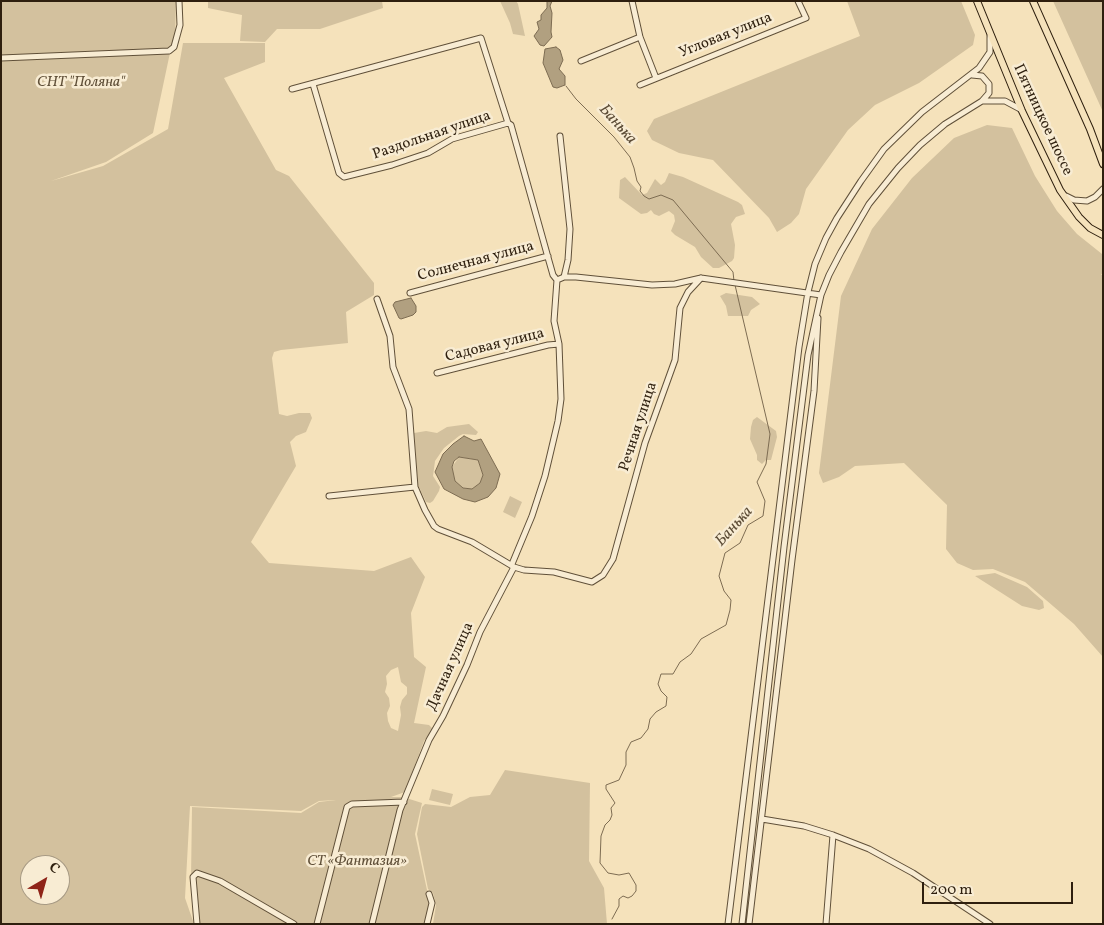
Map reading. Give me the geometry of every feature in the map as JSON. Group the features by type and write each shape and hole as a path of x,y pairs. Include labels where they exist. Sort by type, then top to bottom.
{"main road":[{"name":"Пятницкое шоссе","path":"977,1 1022,110 1060,190 1079,217 1090,228 1103,235"},
{"path":"1033,1 1086,120 1103,164"}],"street":[{"path":"1,58 169,51 174,47 180,25 179,1"},
{"path":"632,1 640,37 656,78"},
{"name":"Угловая улица","path":"640,85 806,18 798,1"},
{"path":"728,924 793,395 808,292 815,264 826,238 856,188 884,149 922,112 970,76 984,62 990,52 989,30"},
{"path":"581,61 640,37"},
{"path":"292,89 481,38 508,123 511,125 553,276 557,280 564,278 601,279 652,285 675,284 701,278 822,295"},
{"path":"742,924 784,547 808,355 819,302 837,260 865,211 898,168 920,145 945,124 982,102 989,93 988,82 979,75 970,76"},
{"name":"Раздольная улица","path":"313,84 339,173 344,177 392,165 428,153 452,139 508,123"},
{"path":"982,102 1005,101 1022,110"},
{"path":"560,136 570,229 568,260 564,278"},
{"path":"1060,190 1070,199 1083,201 1095,197 1103,188"},
{"name":"Солнечная улица","path":"410,293 548,256"},
{"name":"Речная улица","path":"513,565 524,570 554,572 592,582 604,575 613,559 645,443 675,360 680,308 688,292 701,278"},
{"name":"Дачная улица","path":"372,924 400,810 429,740 467,666 480,632 513,565 545,476 558,421 561,399 559,344 554,321 557,280"},
{"path":"377,299 390,336 393,367 409,409 415,487 425,510 434,526 438,529 472,542 513,565"},
{"path":"750,924 792,560 814,391 819,302"},
{"name":"Садовая улица","path":"437,373 538,347 559,344"},
{"path":"329,496 415,487"},
{"path":"317,924 347,807 352,804 404,802"},
{"path":"762,819 804,826 869,849 913,874 990,924"},
{"path":"826,924 833,835"},
{"path":"197,924 193,878 197,873 220,881 294,924"},
{"path":"427,924 432,903 429,894"}],"green space":[{"path":"1,1 176,1 175,40 171,48 153,133 106,162 51,181 103,166 168,129 183,43 265,43 265,62 224,78 276,170 289,176 374,283 374,295 346,312 348,343 274,352 272,358 279,414 287,416 310,413 312,418 306,432 296,436 290,442 296,466 251,542 269,563 374,571 411,557 425,577 411,613 414,657 426,667 414,723 429,725 433,729 424,741 405,792 391,797 403,797 422,803 415,834 427,890 433,894 430,924 196,924 191,879 192,807 301,813 319,802 336,800 319,801 301,811 190,806 185,898 194,924 1,924","holes":["398,667 401,682 407,687 407,694 402,700 400,707 401,715 398,731 391,728 388,721 387,713 390,706 389,698 385,692 386,676 391,670"]},
{"path":"208,1 382,1 383,8 320,29 277,29 265,42 240,41 242,15 208,8"},
{"path":"500,1 516,1 525,36 513,34"},
{"path":"847,1 961,1 975,35 973,45 919,83 875,105 848,130 806,189 799,214 791,223 777,232 769,218 713,160 679,153 652,140 647,131 654,119 860,36"},
{"path":"1053,1 1103,1 1103,112"},
{"path":"987,125 1012,128 1035,176 1057,211 1077,234 1102,254 1103,657 1074,624 1025,582 993,569 973,570 957,563 946,549 947,505 904,463 855,466 839,477 823,483 819,473 841,296 872,229 912,178 954,138"},
{"path":"669,173 683,177 742,205 745,214 736,217 731,224 735,245 732,261 719,268 713,268 701,257 695,247 671,231 675,221 674,215 669,211 659,216 651,210 641,214 619,198 620,180 625,177 642,195 647,193 655,179 661,185 665,182"},
{"path":"726,293 752,297 760,304 751,310 748,316 728,316 726,306 720,296"},
{"path":"757,417 776,431 777,437 771,460 766,460 762,464 757,460 757,455 750,439 753,420"},
{"path":"469,424 478,432 476,435 463,434 459,436 444,448 435,461 433,476 440,487 433,501 430,503 426,502 418,485 414,433 426,431 437,433 447,427"},
{"path":"459,457 478,460 483,475 480,483 472,489 463,488 455,481 452,467"},
{"path":"510,496 522,502 515,518 503,512"},
{"path":"995,573 1027,587 1043,601 1044,608 1039,610 1022,606 975,576"},
{"path":"505,770 590,783 589,861 604,888 607,924 433,924 436,905 433,893 428,889 417,834 422,807 425,804 451,807 470,797 490,795"},
{"path":"432,789 453,794 450,805 429,800"}],"shaded area":[{"path":"547,1 552,1 550,6 552,13 552,37 544,46 540,45 534,36 539,29 537,22 541,20 541,15 547,8"},
{"path":"556,47 560,50 563,60 559,69 565,76 565,85 557,88 553,87 543,63 545,49"},
{"path":"411,298 416,306 416,312 413,315 399,318 393,305 395,302"},
{"path":"464,436 474,441 481,439 500,474 496,488 488,497 475,502 463,499 444,489 435,472 443,454","holes":["459,457 478,460 483,475 480,483 472,489 463,488 455,481 452,467 454,461"]}],"waterway":[{"name":"Банька","path":"566,86 576,99 614,137 630,157 637,181 641,187 640,191 644,196 649,199 661,195 673,200 733,272 734,281"},
{"name":"Банька","path":"612,919 619,906 619,899 623,896 628,898 632,896 636,891 636,885 629,873 619,875 608,873 600,863 601,836 605,825 610,820 612,815 611,808 615,803 606,789 606,785 619,780 626,765 626,752 631,742 641,738 648,729 650,719 656,712 666,706 667,697 661,691 658,684 661,674 673,674 680,662 691,654 701,639 726,625 731,600 724,591 719,576 725,553 740,543 748,525 763,516 765,501 757,482 766,464 770,434 735,285"}],"park label":[{"name":"СНТ \"Поляна\"","path":"81,83"},
{"name":"СТ «Фантазия»","path":"357,862"}]}
